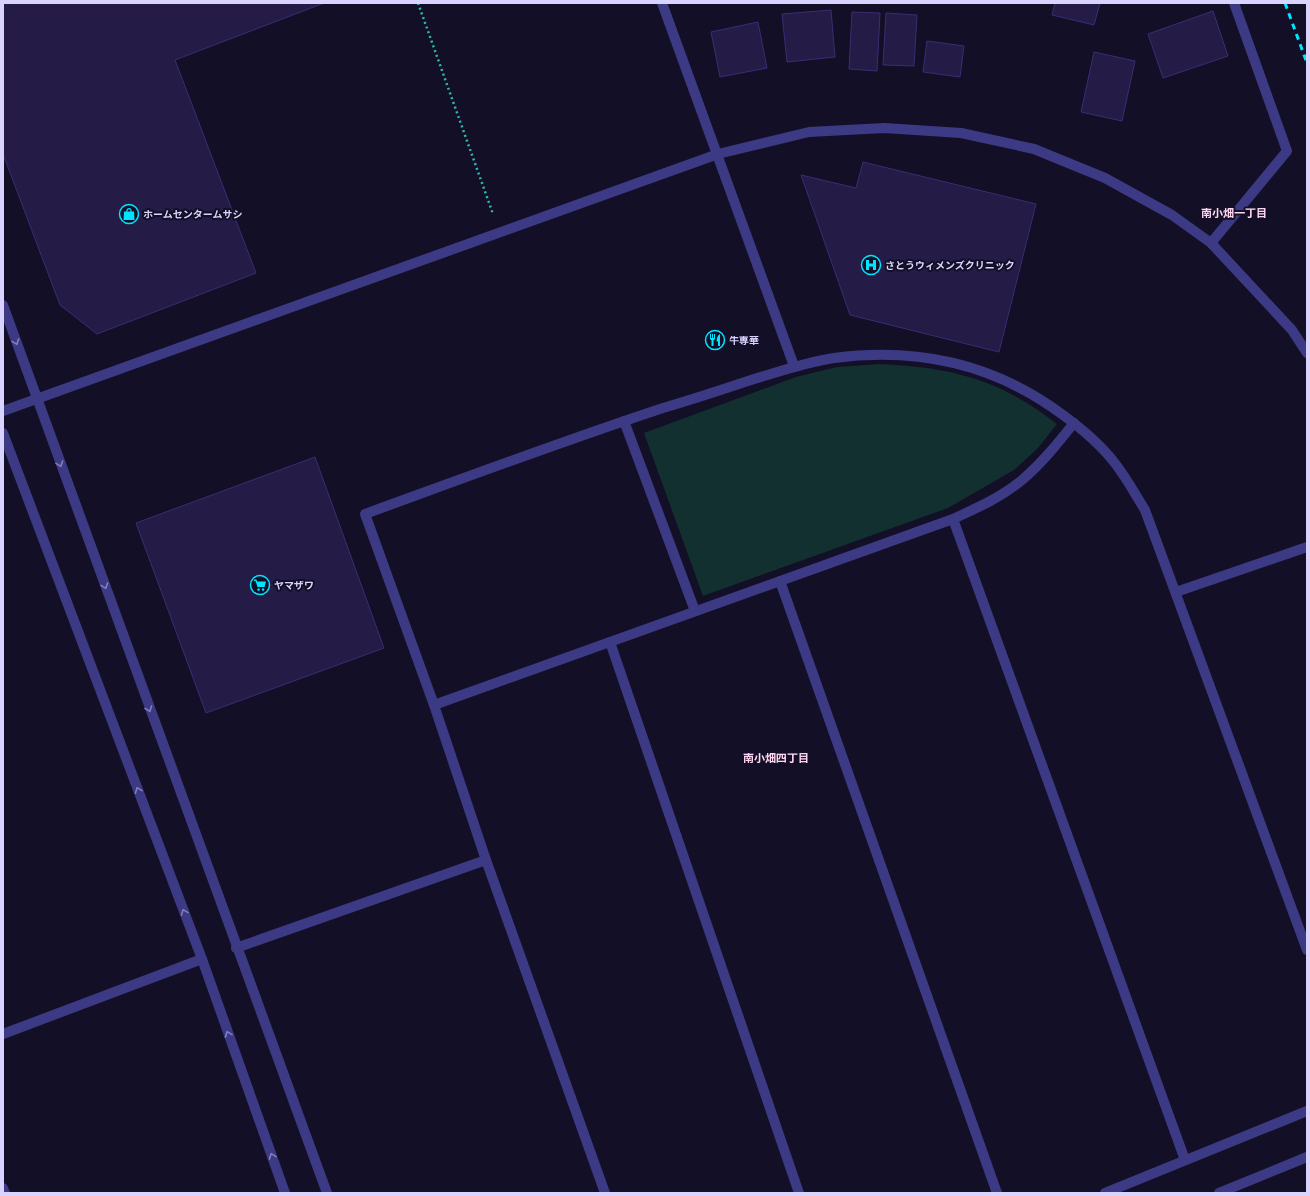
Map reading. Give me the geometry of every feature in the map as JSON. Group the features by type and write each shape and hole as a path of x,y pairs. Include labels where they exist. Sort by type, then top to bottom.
{"street":[{"path":"662,3 794,366"},
{"path":"1211,243 1287,151 1234,3"},
{"path":"3,410 718,154 809,132 884,128 961,133 1034,149 1105,178 1172,215 1211,243 1292,330 1307,353"},
{"path":"3,305 236,948 327,1193"},
{"path":"605,1193 486,860 434,705 364,514 624,421 794,366 833,358 875,354 916,356 958,362 990,373 1019,386 1048,403 1074,423 1115,462 1145,510 1307,950"},
{"path":"624,421 695,611"},
{"path":"434,705 953,519 988,502 1022,480 1048,454 1074,423"},
{"path":"3,433 202,959 285,1193"},
{"path":"953,519 1185,1160"},
{"path":"1176,592 1307,547"},
{"path":"780,581 997,1193"},
{"path":"610,642 799,1193"},
{"path":"236,948 486,860"},
{"path":"3,1034 202,959"},
{"path":"1105,1193 1307,1111"},
{"path":"1219,1193 1307,1156"},
{"path":"3,1188 5,1193"}],"path":[{"path":"418,3 499,232"}],"green space":[{"path":"879,364 929,368 973,378 1015,396 1057,424 1038,448 1014,470 948,508 703,596 644,433 796,377 837,367"}],"building":[{"name":"ホームセンタームサシ","path":"3,3 324,3 175,60 256,273 97,334 60,305 3,154"},
{"path":"1055,3 1100,3 1094,25 1052,15"},
{"path":"831,10 835,57 787,62 782,14"},
{"path":"1213,11 1228,56 1163,78 1148,34"},
{"path":"852,12 880,13 877,71 849,69"},
{"path":"886,13 917,15 914,66 883,65"},
{"path":"758,22 767,68 720,77 711,32"},
{"path":"927,41 964,46 960,77 923,72"},
{"path":"1094,52 1135,61 1122,121 1081,112"},
{"path":"863,162 1036,204 999,352 850,315 801,175 856,188"},
{"name":"ヤマザワ","path":"315,457 384,648 206,713 136,523"}],"railway":[{"path":"1285,3 1307,63"}],"place":[{"name":"ホームセンタームサシ","path":"129,214"},
{"name":"さとうウィメンズクリニック","path":"871,265"},
{"name":"牛専華","path":"715,340"},
{"name":"ヤマザワ","path":"260,585"}],"district":[{"name":"南小畑一丁目","path":"1234,213"},
{"name":"南小畑四丁目","path":"776,758"}]}
